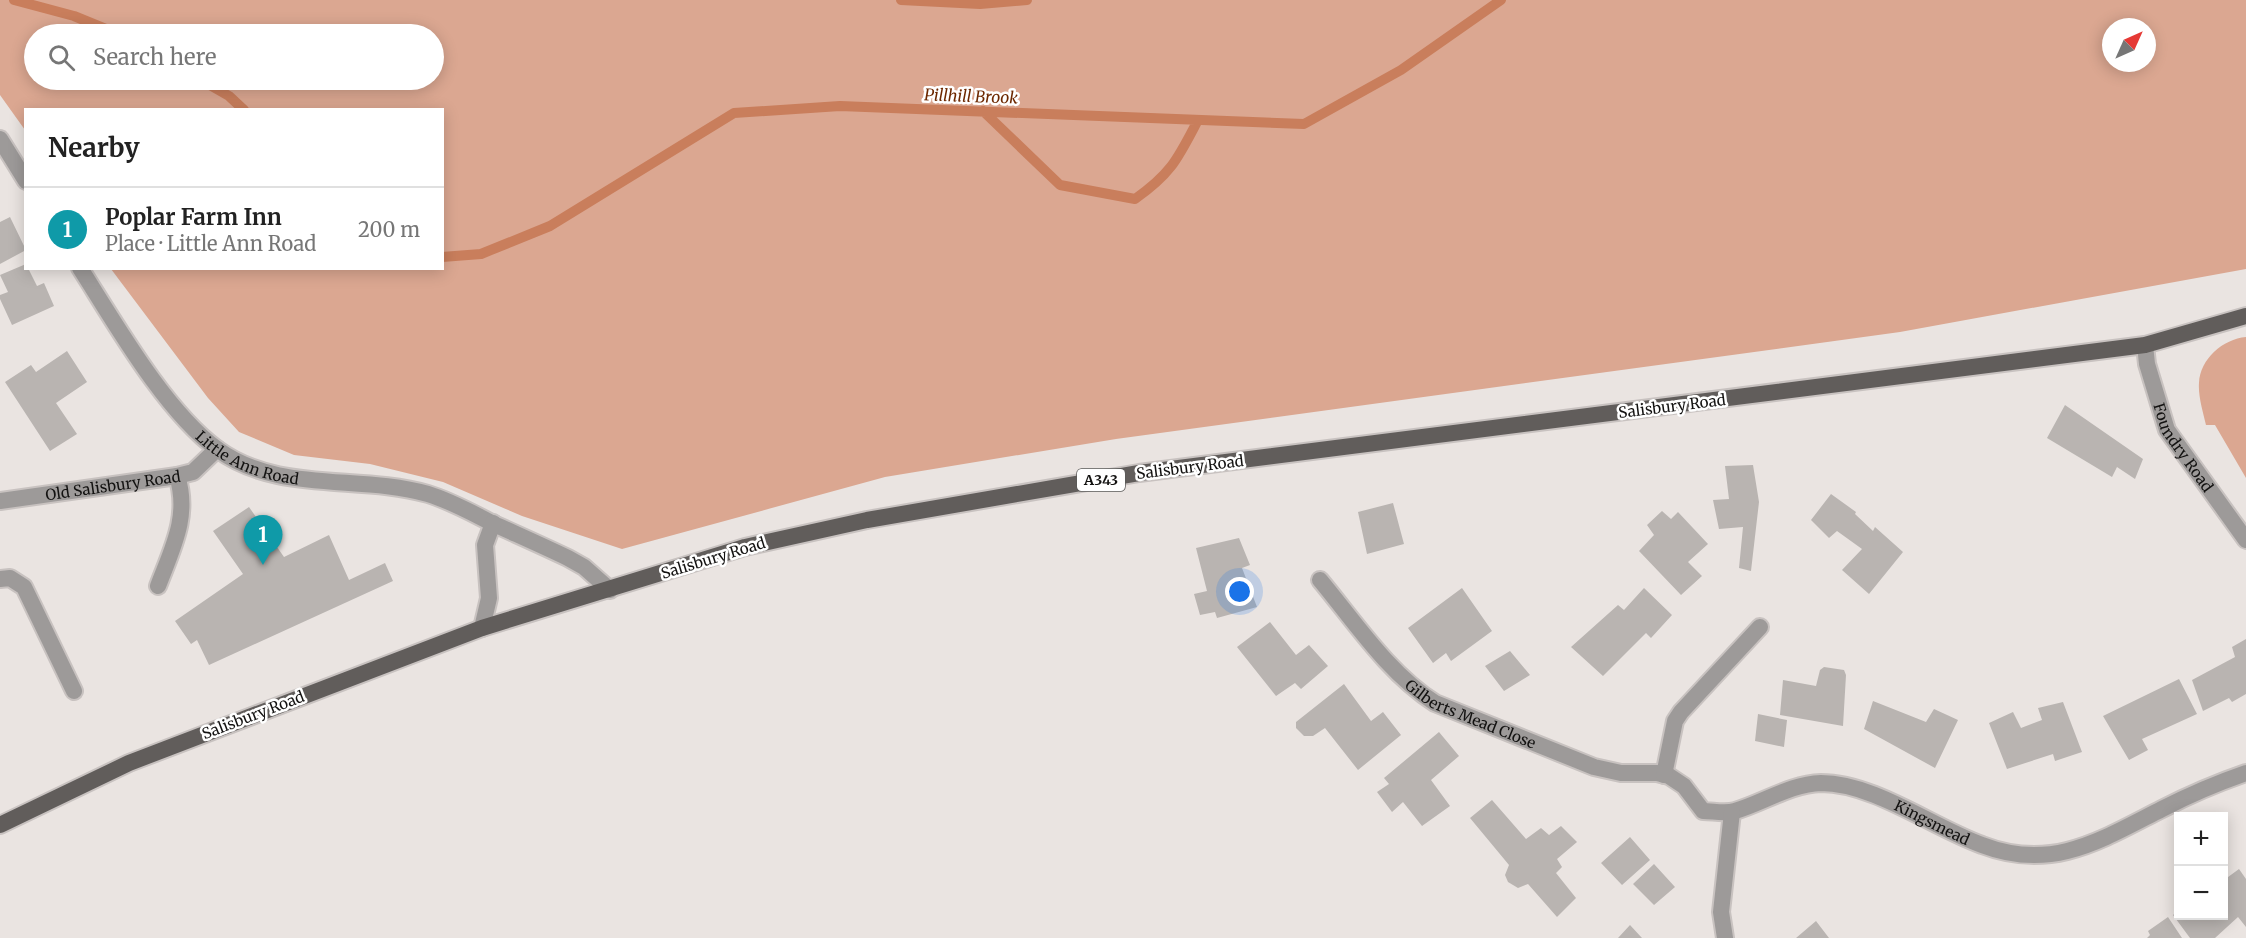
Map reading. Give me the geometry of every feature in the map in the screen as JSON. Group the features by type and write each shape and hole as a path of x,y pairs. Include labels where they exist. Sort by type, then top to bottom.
{"main road":[{"name":"Salisbury Road","path":"0,825 129,763 482,628 756,544 867,520 1139,473 2145,345 2246,316"}],"street":[{"path":"0,139 24,178"},
{"name":"Little Ann Road","path":"81,270 168,398 197,431 217,449 235,460 276,474 426,493 568,558 584,567 610,590"},
{"name":"Foundry Road","path":"2145,345 2147,364 2168,430 2246,540"},
{"name":"Old Salisbury Road","path":"0,501 177,476 192,472 217,449"},
{"path":"158,586 179,529 183,508 177,476"},
{"path":"482,628 489,598 485,545 493,523"},
{"path":"0,579 10,578 24,587 74,691"},
{"name":"Gilberts Mead Close","path":"1320,580 1390,664 1419,693 1435,703 1594,767 1621,773 1664,775"},
{"path":"1725,938 1722,903 1732,812 1703,811 1684,786 1664,775 1675,721 1760,627"},
{"name":"Kingsmead","path":"1732,812 1793,788 1820,783 1848,786 1981,845 2005,853 2042,855 2069,852 2094,844 2198,792 2246,773"}],"shaded area":[{"path":"0,0 2246,0 2246,269 1900,332 1116,439 885,477 622,549 522,516 443,482 370,464 294,455 239,432 208,398 112,270 444,270 444,108 24,108 24,129 0,95"},
{"path":"2246,337 2246,478 2215,425 2206,425 2199,388 2200,374 2208,358 2221,346"}],"building":[{"path":"10,217 24,246 24,251 0,264 0,222"},
{"path":"24,265 24,270 29,270 37,286 44,283 54,306 12,325 0,299 0,295 8,292 0,275"},
{"path":"67,351 87,382 56,403 77,434 50,451 5,382 31,365 36,372"},
{"path":"2065,405 2143,459 2135,479 2117,467 2112,477 2047,438"},
{"path":"1753,465 1759,502 1751,571 1739,568 1743,527 1719,529 1713,500 1729,499 1725,466"},
{"path":"1831,494 1856,512 1855,514 1873,531 1875,527 1903,552 1869,594 1842,570 1862,549 1837,531 1829,538 1811,520"},
{"path":"1393,503 1404,544 1367,554 1358,512"},
{"path":"249,507 284,557 329,535 349,580 385,563 393,581 209,665 197,640 191,644 175,621 243,574 213,531"},
{"path":"1662,511 1671,519 1678,512 1708,544 1688,562 1702,576 1681,595 1639,551 1654,535 1647,525"},
{"path":"1239,538 1250,565 1242,568 1257,607 1217,618 1215,612 1200,615 1194,594 1207,591 1196,548"},
{"path":"1462,588 1492,631 1451,661 1446,653 1433,663 1408,628"},
{"path":"1644,588 1672,615 1651,638 1646,633 1603,676 1571,647 1618,605 1624,610"},
{"path":"1270,622 1296,655 1309,645 1328,666 1301,689 1295,683 1276,696 1237,647"},
{"path":"2246,639 2246,694 2232,702 2229,698 2203,711 2192,680 2235,657 2232,647"},
{"path":"1510,651 1530,675 1504,691 1485,666"},
{"path":"1824,667 1844,670 1846,675 1843,726 1780,715 1783,680 1816,686 1820,670"},
{"path":"2179,679 2197,714 2142,739 2148,750 2129,760 2103,716"},
{"path":"1344,684 1371,721 1383,712 1401,735 1358,770 1325,728 1313,736 1304,736 1296,728 1296,722"},
{"path":"1873,701 1926,722 1934,709 1958,720 1935,768 1864,729"},
{"path":"2063,702 2082,752 2055,761 2053,754 2007,769 1989,723 2013,712 2021,728 2042,720 2038,708"},
{"path":"1758,714 1787,720 1784,747 1755,741"},
{"path":"1439,732 1459,756 1431,780 1450,806 1422,826 1403,802 1392,812 1377,792 1389,784 1384,778"},
{"path":"1492,800 1526,839 1541,828 1549,835 1561,826 1577,842 1557,859 1562,867 1556,873 1576,898 1557,917 1528,884 1518,888 1508,882 1505,875 1509,865 1470,818"},
{"path":"1630,837 1650,860 1622,885 1601,863"},
{"path":"1654,864 1675,887 1654,905 1633,884"},
{"path":"2239,869 2246,879 2246,927 2238,917 2215,938 2190,938 2177,920 2228,920 2228,877"},
{"path":"2168,917 2182,938 2147,938 2150,935 2148,931"},
{"path":"1816,921 1829,938 1796,938"},
{"path":"1630,925 1642,938 1618,938"}],"waterway":[{"name":"Pillhill Brook","path":"14,0 74,16 94,24"},
{"path":"901,0 980,4 1027,0"},
{"name":"Pillhill Brook","path":"444,257 481,254 550,226 734,113 840,106 1304,124 1401,70 1501,0"},
{"name":"Pillhill Brook","path":"218,90 242,108"},
{"path":"983,111 1060,185 1135,199 1166,173 1198,120"}],"place":[{"name":"Poplar Farm Inn","path":"263,565"}]}
